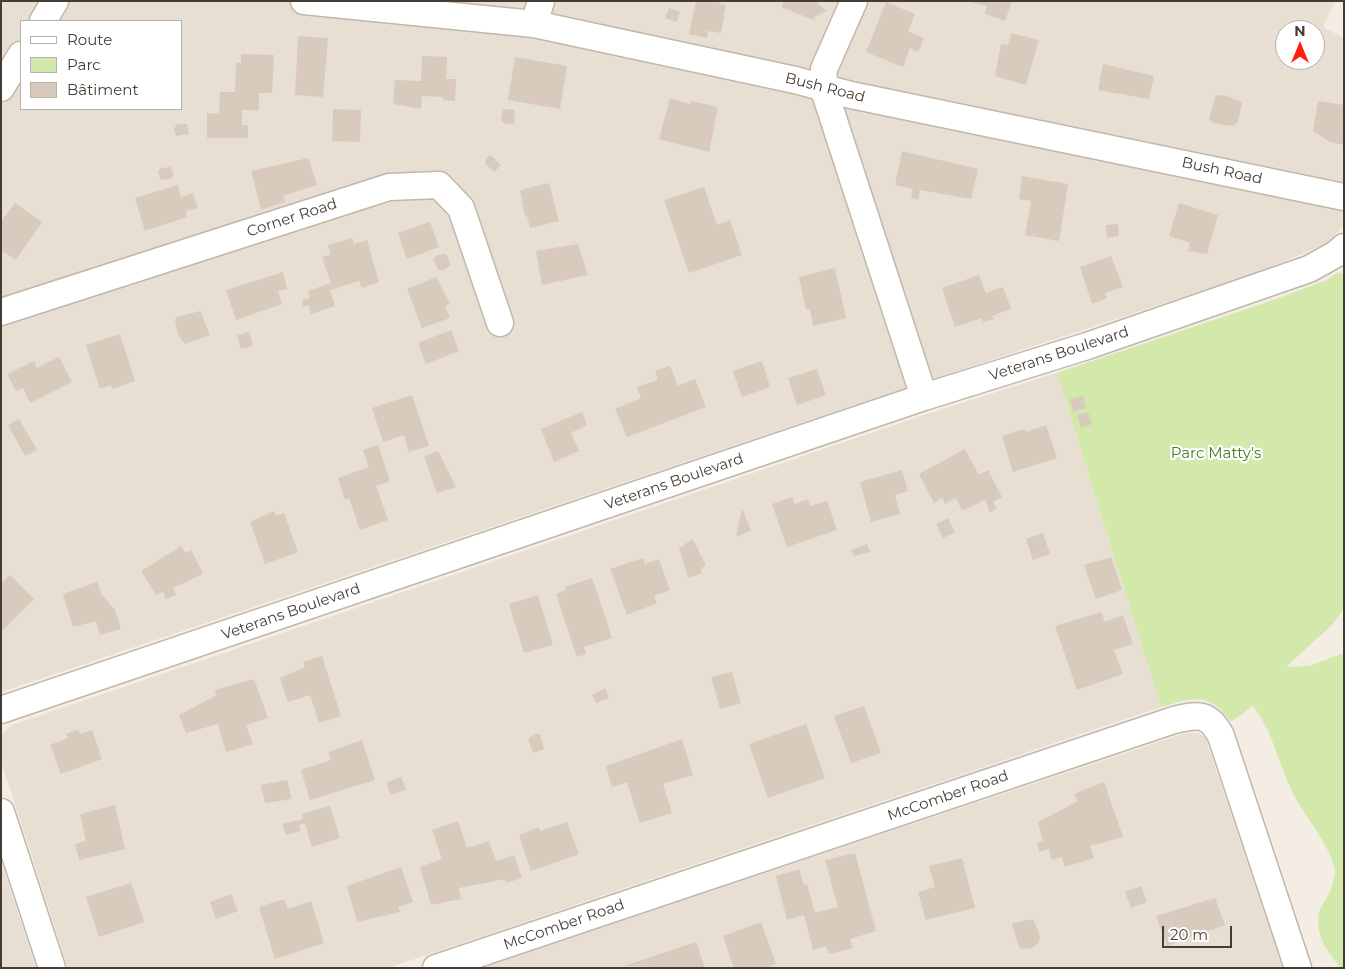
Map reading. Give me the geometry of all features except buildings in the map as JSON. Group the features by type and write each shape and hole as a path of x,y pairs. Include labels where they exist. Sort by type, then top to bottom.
{"street":[{"path":"43,20 55,1"},
{"name":"Bush Road","path":"304,1 538,13 823,88 1344,197"},
{"path":"854,1 824,69 823,88 924,397"},
{"path":"1,88 20,58"},
{"name":"Corner Road","path":"1,312 389,187 439,185 461,208 500,323"},
{"name":"Veterans Boulevard","path":"1,710 924,397 1087,346 1309,269 1336,254 1344,247"},
{"name":"McComber Road","path":"436,968 1174,720 1194,716 1212,720 1221,736 1298,968"},
{"path":"1,812 52,968"}],"shaded area":[{"path":"1,1 1335,1 1325,23 1325,20 1275,20 1275,70 1325,70 1325,28 1344,38 1344,225 1329,242 1262,271 845,408 1,692"},
{"path":"1057,373 1161,707 388,968 68,968 1,761 1,735 12,725 924,415"},
{"path":"1186,733 1197,733 1205,737 1283,968 479,968"},
{"path":"1,862 36,968 1,968"}],"green space":[{"name":"Parc Matty's","path":"1337,273 1344,274 1344,609 1332,625 1286,667 1309,666 1344,653 1344,968 1341,968 1323,943 1318,921 1321,907 1331,889 1335,875 1332,860 1328,850 1291,789 1260,715 1253,706 1231,722 1215,705 1208,701 1200,700 1183,701 1161,707 1057,373 1276,299 1327,280"}]}
